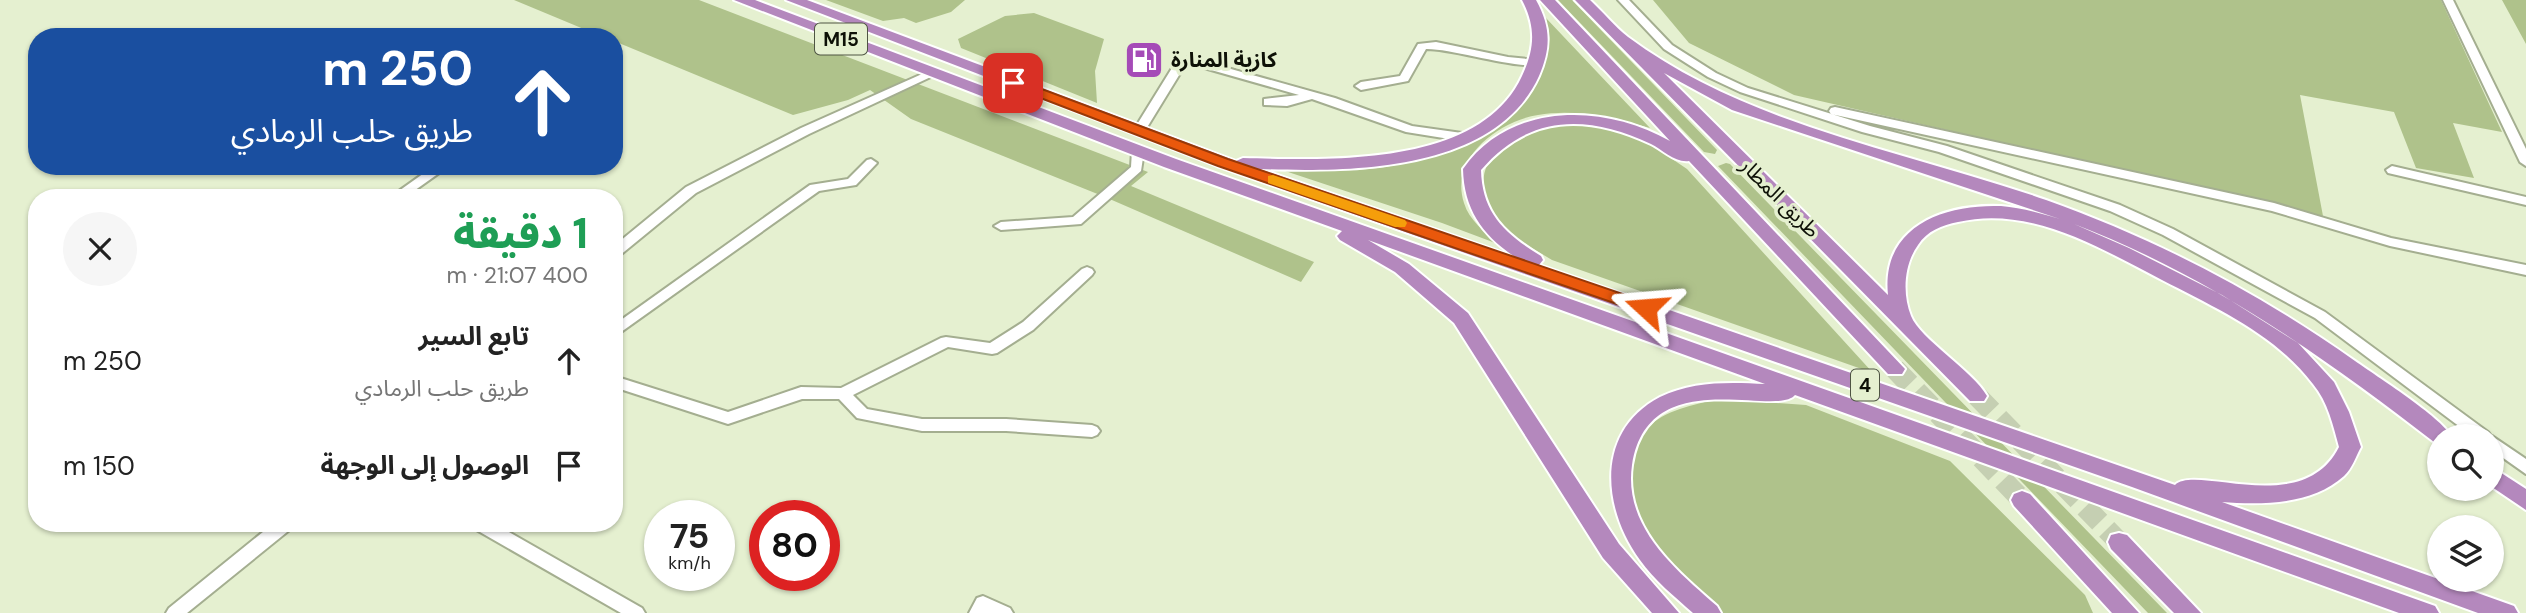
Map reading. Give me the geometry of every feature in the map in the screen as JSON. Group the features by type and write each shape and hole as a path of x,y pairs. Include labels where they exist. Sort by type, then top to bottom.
{"highway":[{"name":"M15","path":"741,0 936,75"},
{"name":"M15","path":"793,0 1223,163"},
{"path":"1223,163 1312,164 1388,160 1462,137 1486,126 1518,100 1531,79 1541,26 1529,0"},
{"name":"طريق المطار","path":"1547,0 1895,369"},
{"name":"طريق المطار","path":"1582,0 1977,396"},
{"path":"1619,38 1738,107 2054,209 2155,251 2264,309 2317,344 2427,426"},
{"name":"4","path":"936,75 1170,163 2427,613"},
{"path":"1568,281 1513,248 1481,216 1475,204 1472,169 1496,140 1514,129 1543,120 1587,120 1649,136 1718,180"},
{"path":"1700,162 1737,155"},
{"path":"1170,163 1315,218 1402,268 1461,318 1611,551 1667,613"},
{"name":"4","path":"1223,163 2140,481 2506,613"},
{"path":"1902,319 1895,284 1896,266 1913,237 1926,225 1965,211 2001,212 2040,220 2074,231 2142,262 2265,330 2297,354 2321,379 2341,412 2350,447 2339,469 2311,486 2283,491 2225,494 2140,481"},
{"path":"1709,613 1661,568 1643,547 1630,524 1619,476 1621,454 1628,435 1642,418 1657,408 1694,394 1718,390 1811,394"},
{"path":"2504,484 2526,501"},
{"path":"2022,500 2109,602 2127,613"},
{"path":"2119,541 2189,613"}],"street":[{"path":"1623,0 1668,47 1712,75 1801,109 1943,149 2115,208 2168,232 2320,315 2467,424"},
{"path":"2448,0 2526,162"},
{"path":"1362,86 1404,79 1422,46 1440,44 1516,64 1536,63"},
{"path":"1139,131 1176,70 1188,60 1311,96 1410,130 1462,137"},
{"path":"623,246 691,190 805,131 936,75"},
{"path":"1712,75 1712,94"},
{"path":"1268,102 1287,102 1311,96"},
{"path":"1801,109 1813,106 2176,185 2274,207 2390,242 2526,270"},
{"path":"1001,226 1076,221 1137,168 1139,151"},
{"path":"623,326 815,188 852,182 871,163"},
{"path":"2392,170 2526,201"},
{"path":"408,189 430,175"},
{"path":"623,384 727,418 801,393 843,394 946,342 992,349 1028,326 1087,272"},
{"path":"843,394 862,414 922,425 1006,425 1092,431"},
{"path":"2504,451 2526,468"},
{"path":"176,613 275,532"},
{"path":"495,532 636,613"},
{"path":"978,613 983,603 1003,613"}],"green space":[{"path":"514,0 699,0 1148,172 1131,186 1314,262 1301,282 1105,197 911,119 870,90 848,100 793,115 623,45 623,28 581,28"},
{"path":"826,0 965,0 951,12 916,23 904,18 883,21"},
{"path":"1558,0 1572,0 1717,150 1715,154 1704,152"},
{"path":"1653,0 2441,0 2502,132 2453,123 2474,178 2416,168 2394,112 2300,95 2323,216 1794,95 1689,43"},
{"path":"2502,0 2526,0 2526,44"},
{"path":"1034,13 1104,39 1095,71 1097,103 961,48 958,39 1005,16"},
{"path":"1545,17 1650,128 1595,115 1552,113 1523,119 1493,134 1471,157 1464,171 1461,187 1470,215 1498,244 1273,167 1362,170 1397,165 1428,154 1491,121 1522,101 1540,77 1546,41"},
{"path":"1565,124 1594,125 1644,140 1687,169 1873,373 1552,260 1510,233 1491,213 1487,203 1483,182 1488,162 1503,145 1525,133"},
{"path":"1730,164 2167,613 2148,613 1718,166"},
{"path":"1717,399 1806,405 1950,461 2085,595 2093,613 1722,613 1684,578 1657,548 1637,518 1632,491 1635,451 1648,428 1671,412"}],"tunnel":[{"path":"1895,369 2022,500"},
{"path":"1977,396 2119,542"}],"slow traffic":[{"path":"1273,180 1400,223"}],"place":[{"name":"كازية المنارة","path":"1144,60"}],"route":[{"path":"1013,83 1223,163 1646,308"}]}
